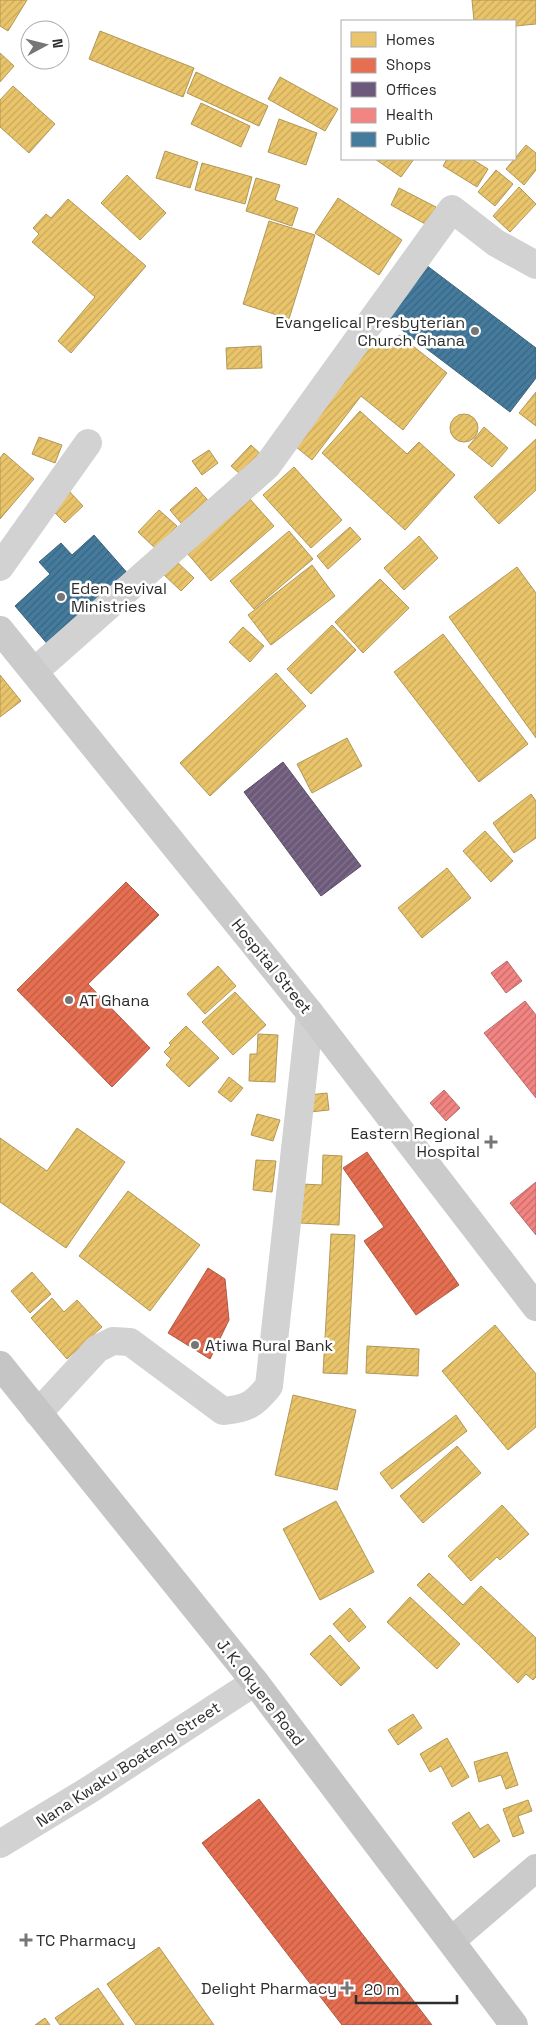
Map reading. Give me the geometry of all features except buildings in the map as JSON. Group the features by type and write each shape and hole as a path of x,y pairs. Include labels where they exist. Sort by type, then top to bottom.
{"main road":[{"name":"J. K. Okyere Road","path":"0,1365 255,1682 514,2025"}],"street":[{"path":"35,671 267,466 452,209 496,243 536,265"},
{"path":"0,567 88,442"},
{"name":"Hospital Street","path":"0,630 310,1013 536,1307"},
{"path":"38,1413 97,1349 113,1341 130,1342 223,1411 242,1409 258,1399 269,1386 310,1013"},
{"name":"Nana Kwaku Boateng Street","path":"0,1844 89,1790 255,1682"},
{"path":"451,1941 536,1868"}],"place":[{"name":"Evangelical Presbyterian Church Ghana","path":"475,331"},
{"name":"Eden Revival Ministries","path":"61,597"},
{"name":"AT Ghana","path":"69,1000"},
{"name":"Eastern Regional Hospital","path":"491,1142"},
{"name":"Atiwa Rural Bank","path":"195,1345"},
{"name":"TC Pharmacy","path":"26,1940"},
{"name":"Delight Pharmacy","path":"347,1988"}]}
